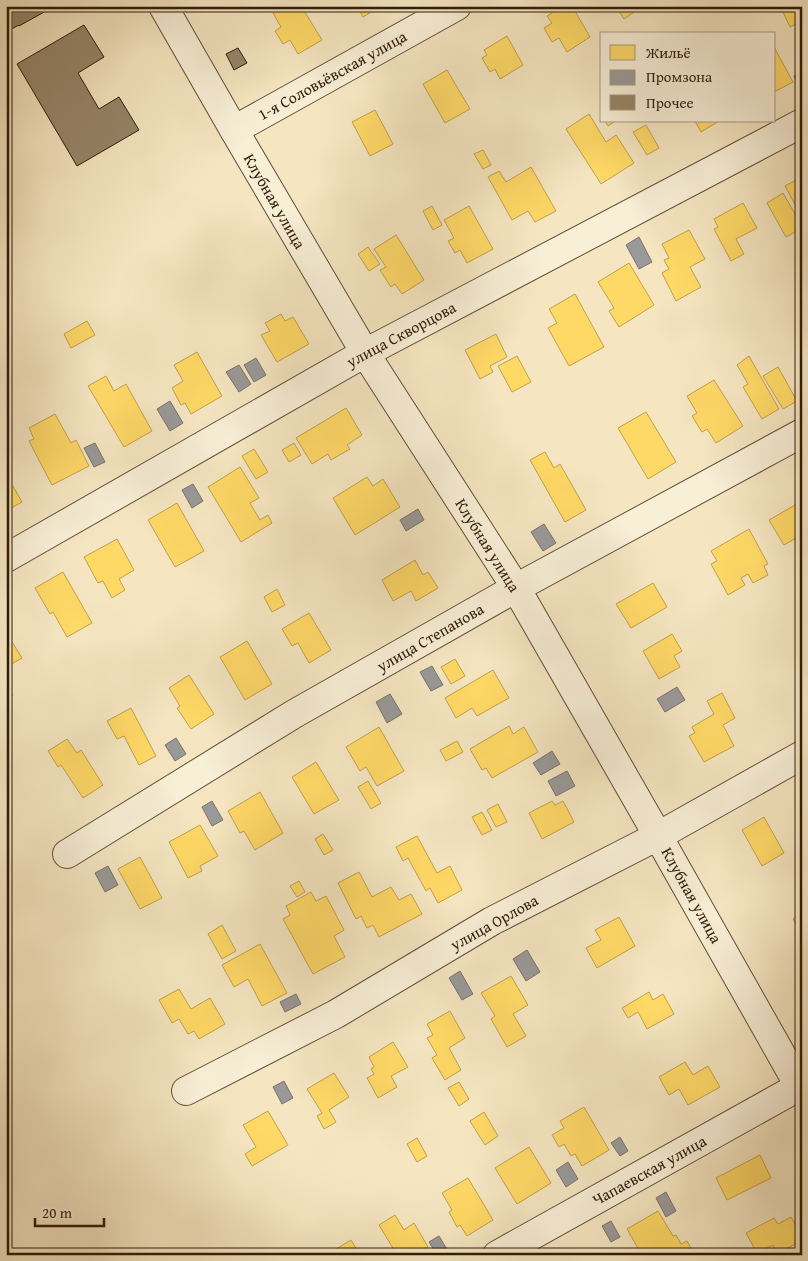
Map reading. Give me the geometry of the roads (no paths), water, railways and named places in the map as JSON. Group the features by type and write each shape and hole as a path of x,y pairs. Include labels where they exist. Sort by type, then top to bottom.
{"street":[{"name":"Клубная улица","path":"163,6 364,352 516,588 801,1087"},
{"name":"1-я Соловьёвская улица","path":"234,130 457,6"},
{"name":"улица Скворцова","path":"6,558 364,352 802,123"},
{"name":"улица Степанова","path":"67,854 294,714 516,588 802,433"},
{"name":"улица Орлова","path":"186,1091 336,1014 492,921 658,836 802,755"},
{"name":"Чапаевская улица","path":"497,1255 801,1087"}]}
